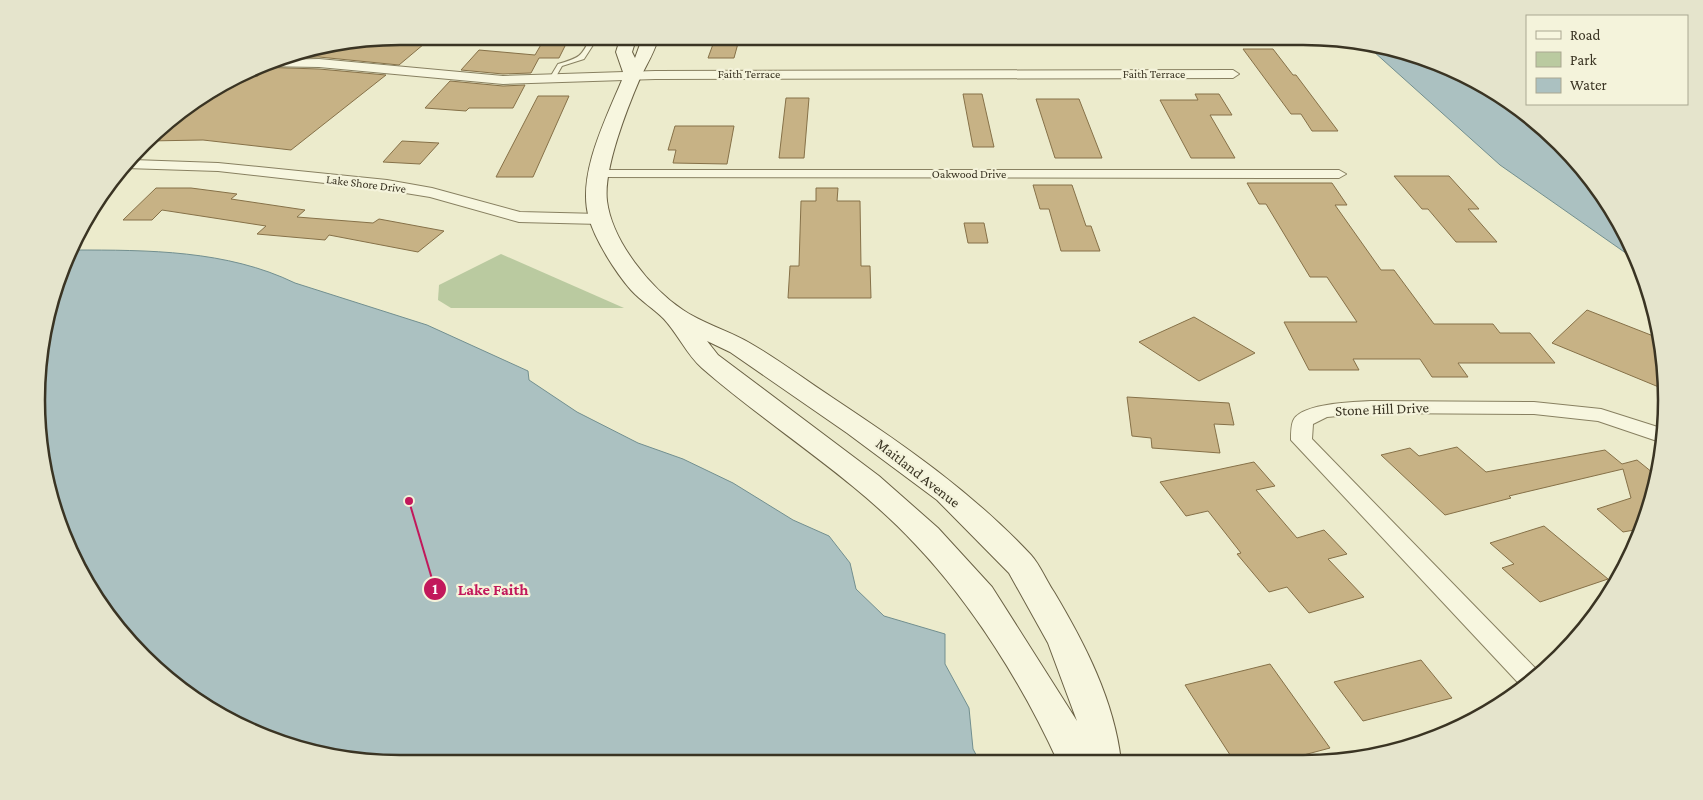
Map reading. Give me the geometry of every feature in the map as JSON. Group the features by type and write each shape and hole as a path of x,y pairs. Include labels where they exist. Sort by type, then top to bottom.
{"main road":[{"path":"626,45 624,52 633,75"},
{"name":"Maitland Avenue","path":"649,45 647,52 633,75 607,141 599,174 596,199 600,219 614,248 639,284 673,314 710,361 868,483 927,536 974,588 1016,649 1058,720 1075,755"},
{"name":"Maitland Avenue","path":"673,314 739,347 872,438 948,493 1021,565 1065,641 1096,720 1101,755"}],"street":[{"name":"Faith Terrace","path":"287,64 319,63 477,78 552,79 633,75 1233,74"},
{"name":"Lake Shore Drive","path":"135,164 218,167 387,185 432,193 519,217 600,219"},
{"name":"Oakwood Drive","path":"599,174 1339,174"},
{"name":"Stone Hill Drive","path":"1527,676 1301,440 1303,422 1323,411 1371,407 1534,408 1600,415 1656,434"}],"lane":[{"path":"552,79 560,65 582,59 590,45"}],"green space":[{"path":"501,254 624,308 451,308 438,300 439,285"}],"water":[{"path":"1375,53 1395,57 1439,72 1480,93 1519,118 1554,149 1585,184 1610,223 1626,253 1500,165"},
{"path":"79,250 158,252 215,258 269,272 295,283 427,325 528,371 529,380 577,412 638,443 683,459 733,483 793,520 829,536 850,563 856,589 884,616 945,634 945,664 969,708 973,749 976,755 377,754 354,752 308,743 264,728 222,707 184,682 166,667 118,616 93,578 82,557 72,536 57,492 48,446 46,423 45,400 48,354 57,308"}],"building":[{"path":"423,45 399,65 307,57 354,48"},
{"path":"541,45 566,45 559,58 539,58 531,73 503,74 461,70 479,50 535,55"},
{"path":"713,45 738,45 734,58 708,58"},
{"path":"1243,49 1273,49 1293,75 1296,75 1338,131 1312,131 1301,114 1291,114"},
{"path":"276,68 386,75 291,150 203,140 158,141 184,118 203,105 222,93"},
{"path":"450,81 503,86 525,85 513,108 469,108 466,111 425,108"},
{"path":"963,94 982,94 994,147 973,147"},
{"path":"1195,94 1219,94 1232,115 1210,115 1235,158 1191,158 1160,100 1198,100"},
{"path":"538,96 569,96 533,177 496,177"},
{"path":"786,98 809,98 804,158 779,158"},
{"path":"1036,99 1079,99 1102,158 1055,158"},
{"path":"675,126 734,126 727,164 673,163 676,150 668,150"},
{"path":"402,141 439,143 420,164 383,162"},
{"path":"1394,176 1449,176 1479,209 1468,209 1497,242 1456,242 1428,209 1422,209"},
{"path":"1247,183 1332,183 1347,205 1335,205 1381,270 1394,270 1434,324 1493,324 1500,333 1530,333 1555,363 1458,363 1468,377 1432,377 1420,359 1353,359 1359,370 1309,370 1284,322 1357,322 1327,277 1310,277 1266,204 1259,204"},
{"path":"1033,185 1072,185 1086,226 1091,226 1100,251 1061,251 1049,209 1040,209"},
{"path":"156,188 191,188 237,194 231,199 305,210 297,217 373,223 379,219 444,231 418,252 329,235 325,240 257,234 266,226 162,210 152,220 123,220"},
{"path":"816,188 838,188 837,201 860,201 861,266 870,266 871,298 788,298 790,266 799,266 801,201 816,201"},
{"path":"964,223 984,223 988,243 968,243"},
{"path":"1587,310 1652,335 1657,386 1552,343"},
{"path":"1194,317 1255,353 1199,381 1139,342"},
{"path":"1127,397 1229,403 1234,425 1214,424 1220,453 1152,448 1151,438 1132,436"},
{"path":"1457,447 1486,472 1605,450 1622,464 1637,460 1651,471 1646,492 1633,530 1623,532 1597,509 1631,498 1623,469 1509,496 1511,498 1445,515 1381,455 1410,448 1419,456"},
{"path":"1254,462 1275,486 1256,490 1297,538 1324,530 1347,554 1328,559 1364,597 1309,613 1287,587 1269,592 1237,554 1241,553 1208,511 1186,516 1160,482"},
{"path":"1544,526 1608,579 1540,602 1502,568 1514,564 1490,543"},
{"path":"1421,660 1452,698 1363,721 1334,682"},
{"path":"1270,664 1330,748 1304,755 1230,755 1185,685"}],"place":[{"name":"Lake Faith","path":"409,501"}]}
